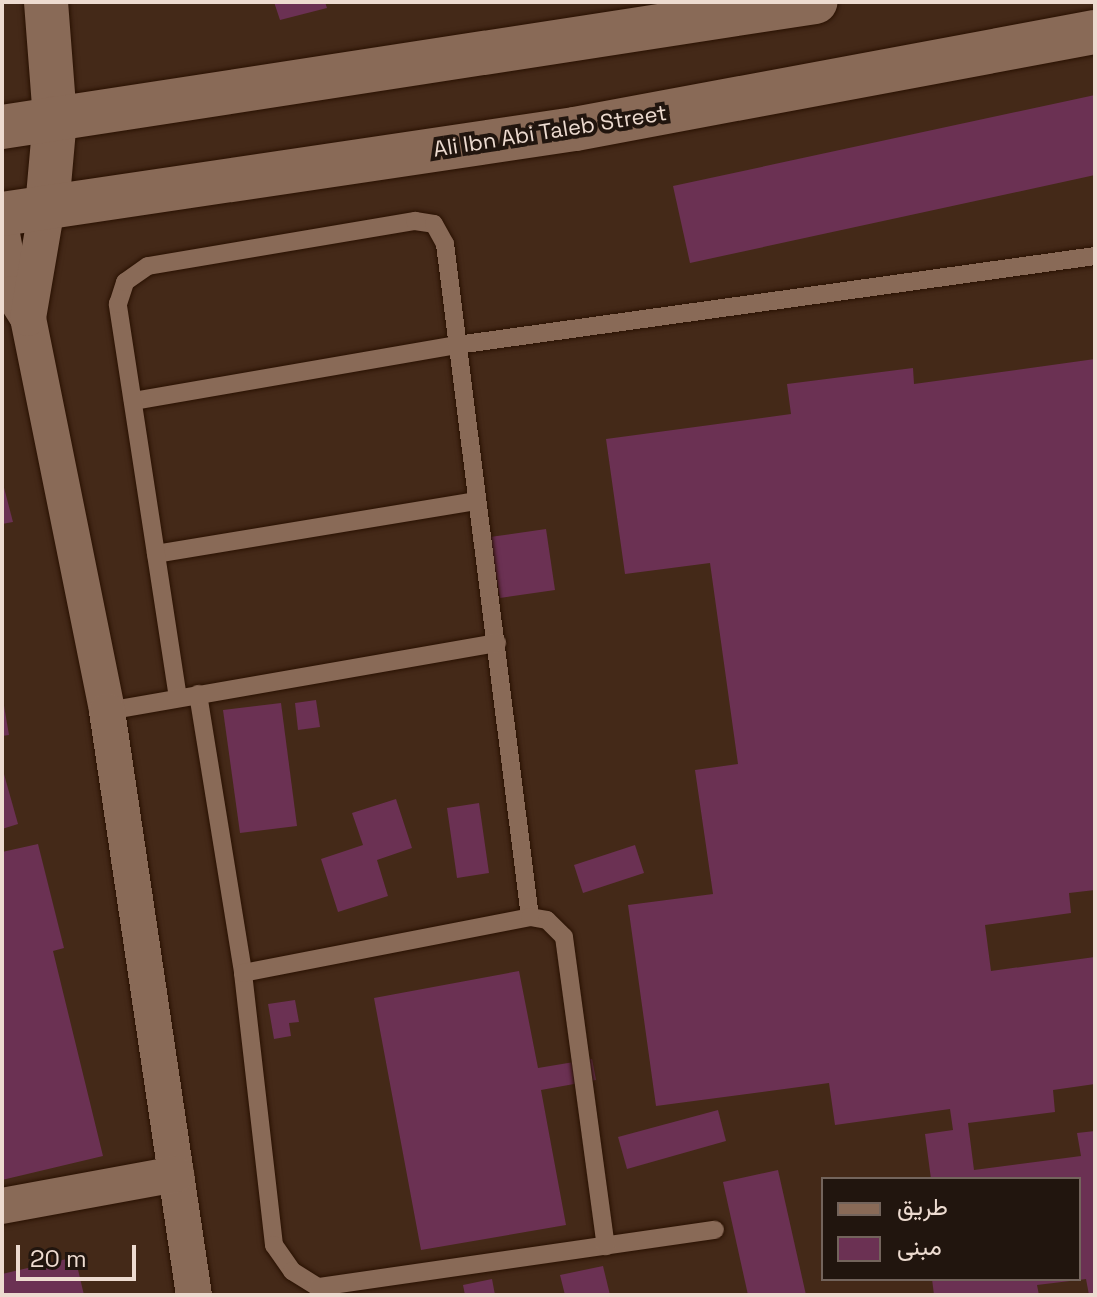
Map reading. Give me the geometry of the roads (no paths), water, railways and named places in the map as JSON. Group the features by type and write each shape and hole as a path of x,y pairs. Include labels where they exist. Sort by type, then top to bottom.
{"street":[{"path":"28,318 47,207 55,118 46,2"},
{"path":"2,127 815,2"},
{"name":"Ali Ibn Abi Taleb Street","path":"2,214 575,129 1095,32"},
{"path":"2,234 13,294 28,318 107,711 194,1295"},
{"path":"2,1206 176,1174"}],"lane":[{"path":"178,698 118,304 125,282 148,266 415,221 434,224 445,244 530,917"},
{"path":"133,401 457,345 1095,256"},
{"path":"156,554 476,501"},
{"path":"107,711 497,643"},
{"path":"198,694 243,973 274,1245 292,1271 318,1287 715,1230"},
{"path":"243,973 530,917 547,920 564,937 606,1246"}]}
